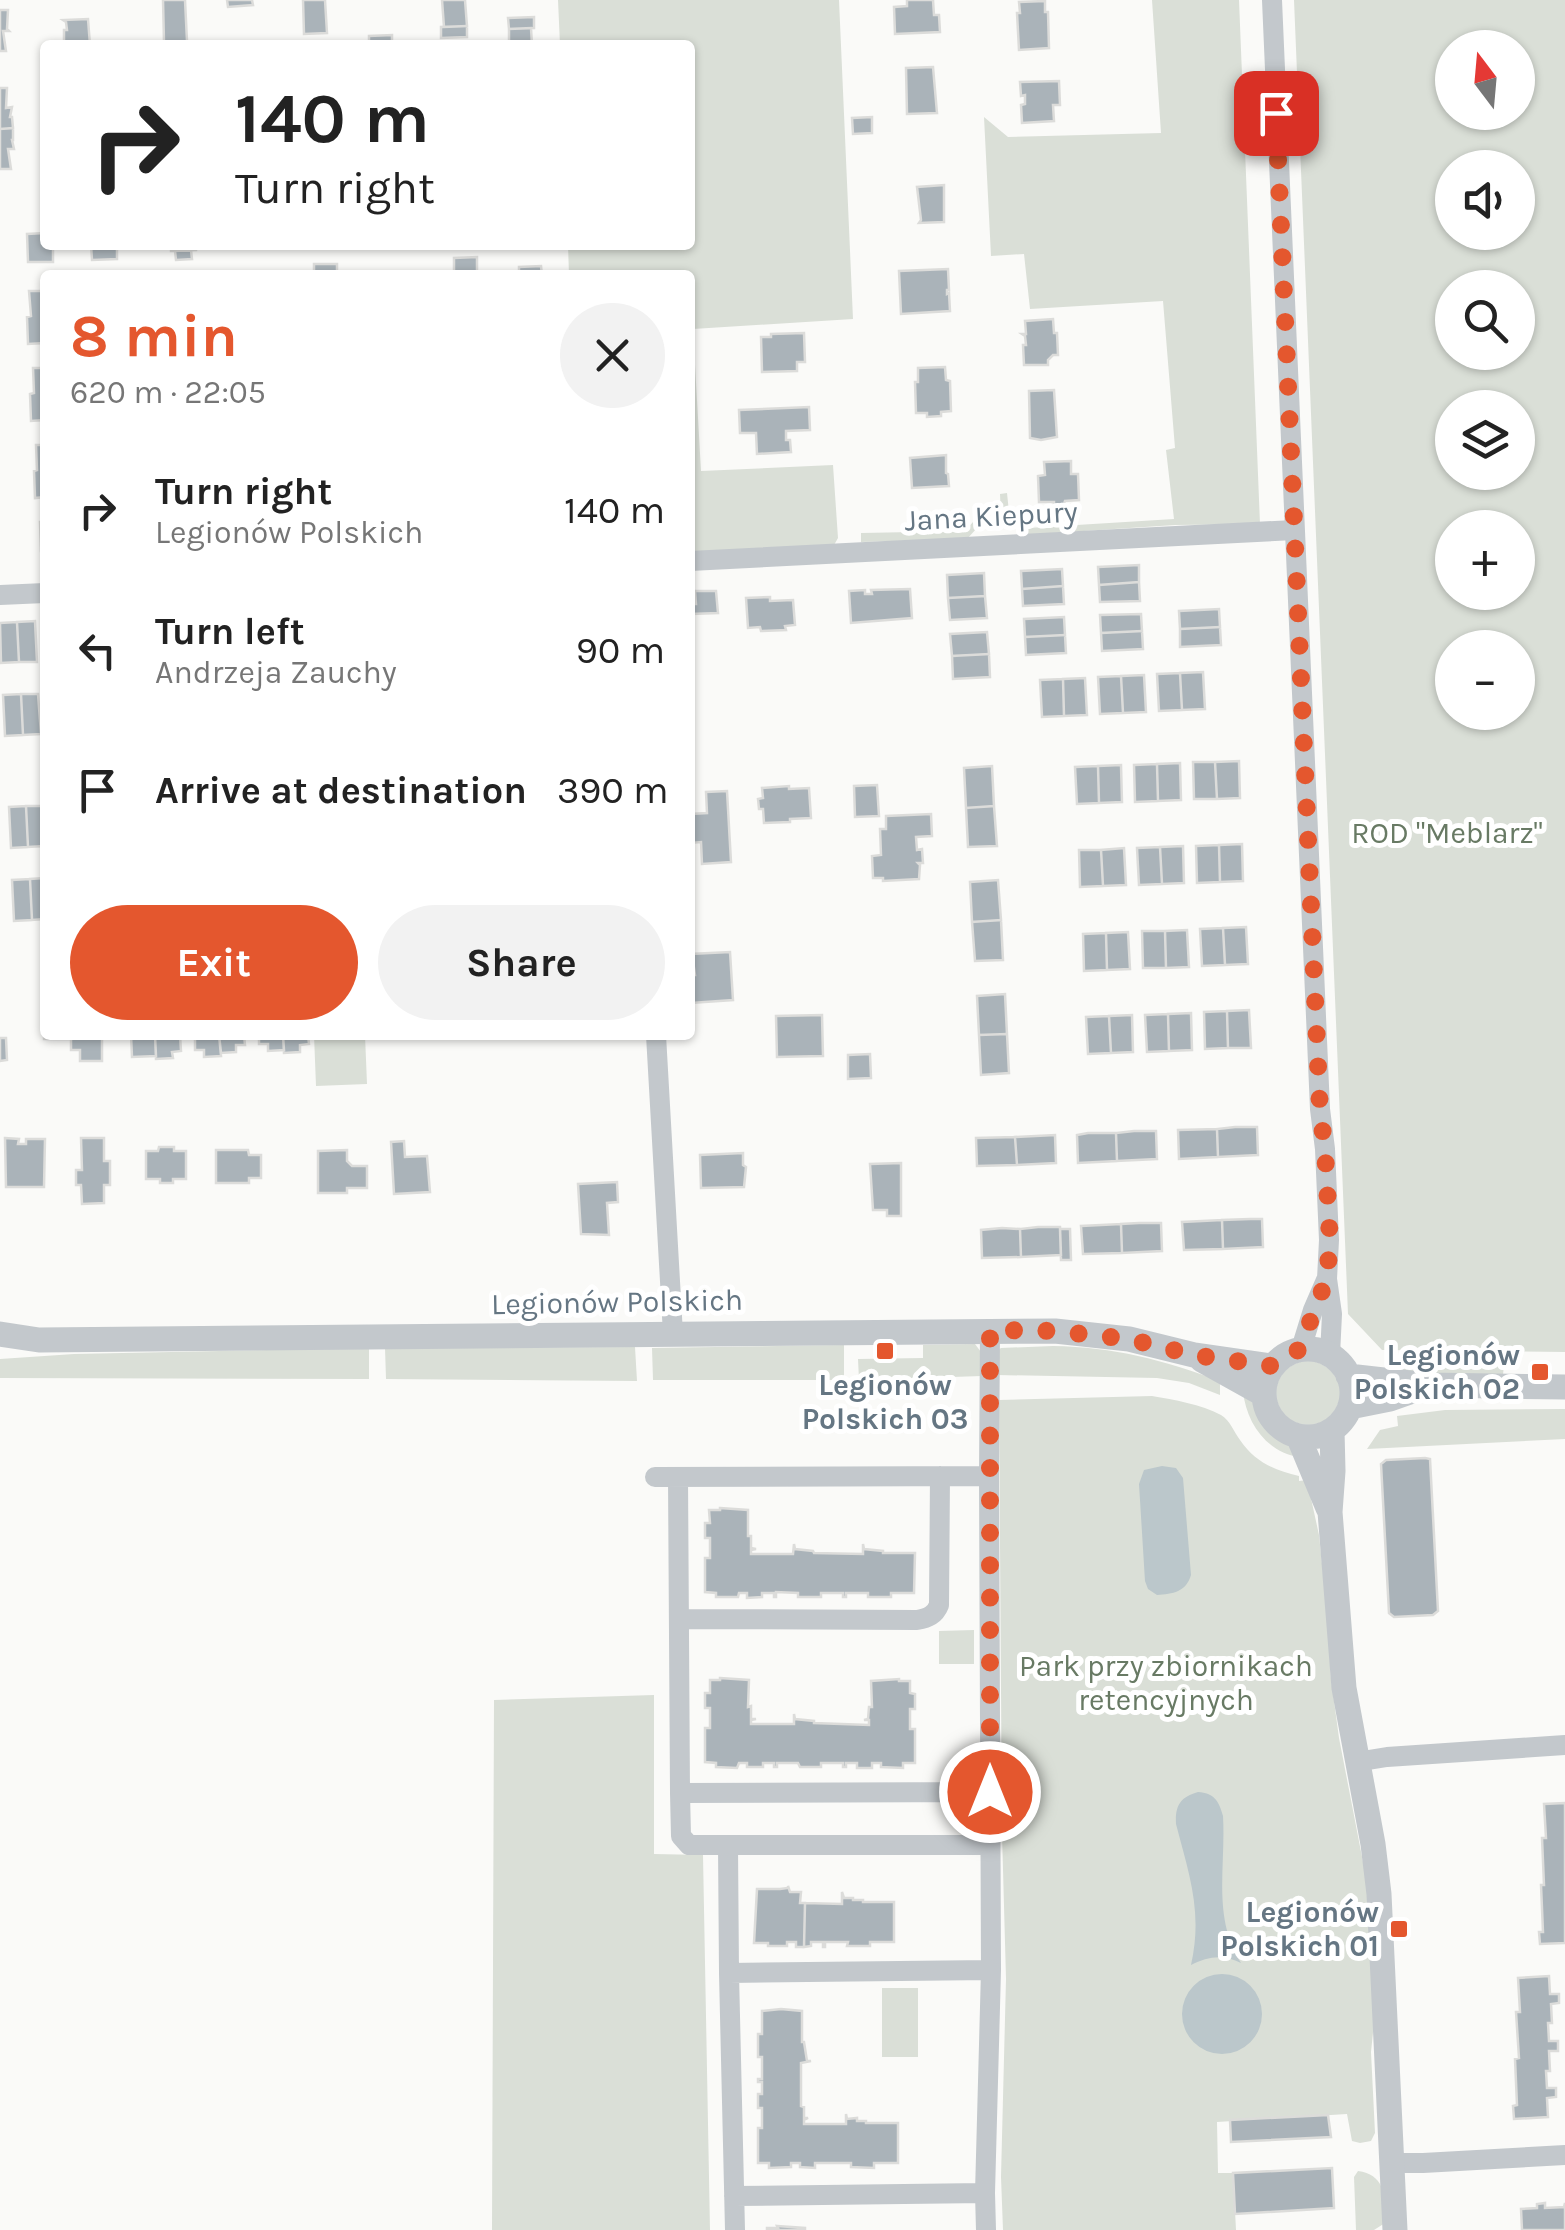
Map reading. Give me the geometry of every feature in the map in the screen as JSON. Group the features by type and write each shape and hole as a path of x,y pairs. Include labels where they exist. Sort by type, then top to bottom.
{"street":[{"path":"1272,0 1320,1110 1330,1240 1330,1355"},
{"name":"Jana Kiepury","path":"695,561 1294,530"},
{"path":"0,595 40,593"},
{"path":"656,1040 673,1334"},
{"path":"1301,1349 1327,1279"},
{"path":"986,2230 990,1330"},
{"name":"Legionów Polskich","path":"0,1334 39,1340 1055,1331 1129,1339 1194,1355 1272,1366"},
{"name":"Legionów Polskich","path":"0,1348 39,1340"},
{"path":"1301,1349 1330,1355 1348,1376 1352,1397 1343,1420 1332,1430 1310,1438 1284,1431 1273,1421 1263,1394 1272,1366 1301,1349"},
{"name":"Legionów Polskich","path":"1194,1355 1263,1394"},
{"path":"1348,1376 1428,1385 1565,1387"},
{"path":"1350,1407 1390,1399 1428,1385"},
{"path":"1332,1430 1330,1512 1344,1688 1380,1894 1396,2230"},
{"path":"1298,1436 1330,1512"},
{"path":"680,1619 917,1620 931,1616 939,1605 940,1476"},
{"path":"655,1477 989,1476"},
{"path":"678,1477 680,1830 684,1840 689,1844 728,1846 990,1845"},
{"path":"1356,1762 1565,1745"},
{"path":"680,1793 990,1792"},
{"path":"728,1846 734,2230"},
{"path":"729,1972 990,1970"},
{"path":"1392,2162 1565,2155"},
{"path":"734,2196 986,2193"}],"green space":[{"path":"558,0 839,0 853,319 695,329 695,270 569,270 568,250 695,250 695,40 560,40"},
{"path":"1152,0 1239,0 1260,524 1023,535 1001,516 1000,494 1007,493 1009,512 1028,528 1174,519 1166,450 1175,448 1163,301 1030,309 1024,254 991,256 984,117 1008,137 1161,133"},
{"name":"ROD \"Meblarz\"","path":"1294,0 1565,0 1565,1352 1382,1350 1348,1314"},
{"path":"695,364 701,471 833,465 838,538 834,545 695,552"},
{"path":"981,508 986,508 987,517 967,539 861,542 861,533 965,531"},
{"path":"314,1040 365,1040 367,1084 316,1086"},
{"path":"975,1344 981,1352 982,1376 859,1380 858,1359 923,1358 923,1345"},
{"path":"844,1345 844,1380 653,1380 652,1348"},
{"path":"1053,1346 1118,1352 1178,1367 1220,1381 1220,1395 1189,1383 1157,1378 997,1375 1001,1348"},
{"path":"635,1347 637,1381 386,1379 385,1348"},
{"path":"369,1348 369,1379 0,1378 0,1359"},
{"path":"1308,1361 1330,1371 1340,1393 1330,1415 1308,1425 1286,1415 1276,1393 1286,1371"},
{"path":"1394,1364 1504,1364 1503,1375 1394,1372"},
{"path":"1243,1391 1256,1403 1268,1427 1288,1441 1299,1457 1277,1449 1260,1434 1248,1414"},
{"name":"Park przy zbiornikach retencyjnych","path":"1152,1396 1196,1405 1221,1415 1259,1459 1299,1476 1299,1481 1307,1480 1319,1535 1339,1738 1369,1893 1377,1995 1371,2052 1375,2133 1371,2141 1352,2141 1347,2114 1217,2122 1218,2173 1233,2173 1236,2230 1003,2230 1006,1979 999,1400"},
{"path":"1565,1409 1565,1439 1367,1449 1380,1430 1398,1426 1397,1416 1445,1410"},
{"path":"974,1630 974,1664 939,1664 939,1631"},
{"path":"654,1695 654,1854 703,1855 710,2230 492,2230 494,1700"},
{"path":"882,1988 918,1988 918,2057 882,2057"},
{"path":"1358,2171 1374,2177 1382,2190 1385,2223 1374,2230 1356,2230 1354,2177"}],"shaded area":[{"path":"1176,1468 1183,1478 1191,1575 1178,1591 1157,1595 1145,1581 1139,1484 1144,1470"},
{"path":"1198,1792 1215,1799 1223,1816 1223,1910 1232,1946 1241,1963 1216,1957 1191,1965 1195,1910 1176,1818 1183,1800"},
{"path":"1222,1974 1237,1977 1250,1986 1259,1999 1259,2029 1250,2042 1237,2051 1222,2054 1207,2051 1194,2042 1185,2029 1182,2014 1185,1999 1194,1986 1207,1977"}],"building":[{"path":"163,0 185,0 187,40 164,40"},
{"path":"227,0 252,0 253,5 228,7"},
{"path":"303,0 325,0 327,33 304,34"},
{"path":"442,0 465,0 467,26 444,27"},
{"path":"907,0 933,0 940,32 895,34 894,7 907,6"},
{"path":"1045,1 1049,48 1019,50 1019,2"},
{"path":"0,10 8,10 9,31 3,31 6,51 0,51"},
{"path":"534,17 534,28 509,29 508,18"},
{"path":"88,19 90,40 64,40 67,30 63,20"},
{"path":"467,26 467,37 441,38 441,27"},
{"path":"531,28 532,40 509,40 509,29"},
{"path":"392,35 392,40 369,40 369,36"},
{"path":"933,67 937,113 907,114 906,68"},
{"path":"1059,81 1060,105 1053,105 1054,121 1022,123 1025,95 1021,96 1020,82"},
{"path":"0,88 7,88 6,108 12,107 13,128 0,129"},
{"path":"872,117 872,133 853,134 852,118"},
{"path":"13,128 14,149 8,149 11,169 0,169 0,129"},
{"path":"944,185 944,222 919,223 917,187"},
{"path":"40,233 40,250 53,250 53,262 28,262 27,234"},
{"path":"91,250 117,250 117,259 92,260"},
{"path":"191,250 192,259 176,260 175,251"},
{"path":"477,257 477,270 454,270 454,258"},
{"path":"314,264 337,264 337,270 314,270"},
{"path":"541,266 541,270 519,270"},
{"path":"948,269 950,311 901,314 899,271"},
{"path":"29,291 40,291 40,343 28,344 27,317 31,316"},
{"path":"1053,319 1058,355 1048,360 1048,365 1024,365 1025,321"},
{"path":"804,333 805,362 797,362 797,371 762,372 761,337"},
{"path":"945,367 946,380 950,381 951,411 927,417 927,413 916,413 918,368"},
{"path":"33,368 40,368 40,420 31,421 30,394 34,393"},
{"path":"1054,390 1057,437 1030,438 1029,391"},
{"path":"809,407 810,430 786,431 791,452 757,454 756,433 740,433 739,410"},
{"path":"36,445 40,445 40,498 35,498 34,471"},
{"path":"946,455 949,486 912,488 910,458"},
{"path":"1071,461 1071,474 1078,474 1079,500 1054,505 1039,502 1038,476 1045,475 1044,462"},
{"path":"1139,565 1139,582 1099,585 1098,567"},
{"path":"1062,569 1063,586 1022,589 1021,571"},
{"path":"984,573 985,596 948,598 947,575"},
{"path":"1139,582 1140,601 1100,602 1099,585"},
{"path":"1063,586 1064,604 1023,606 1022,589"},
{"path":"910,589 912,618 851,623 849,591 865,590 865,594 872,594 871,590"},
{"path":"695,591 716,591 718,613 695,614"},
{"path":"985,596 987,618 950,620 948,598"},
{"path":"770,597 770,601 793,600 795,625 785,626 786,630 748,628 746,598"},
{"path":"1219,609 1220,627 1180,629 1179,611"},
{"path":"1141,614 1142,631 1101,633 1100,615"},
{"path":"1064,617 1065,635 1025,637 1024,619"},
{"path":"35,621 37,662 19,662 17,622"},
{"path":"17,622 19,662 1,663 0,623"},
{"path":"1220,627 1221,645 1180,647 1180,629"},
{"path":"1142,631 1143,649 1102,651 1101,633"},
{"path":"987,632 989,654 952,656 950,634"},
{"path":"1065,635 1066,653 1026,655 1025,637"},
{"path":"989,654 990,677 953,679 952,656"},
{"path":"1203,672 1205,709 1182,710 1180,673"},
{"path":"1180,673 1182,710 1159,711 1157,674"},
{"path":"1144,675 1146,712 1123,713 1121,676"},
{"path":"1121,676 1123,713 1100,714 1098,677"},
{"path":"1085,678 1087,715 1064,716 1063,679"},
{"path":"1063,679 1064,716 1042,717 1040,680"},
{"path":"21,694 23,735 5,736 3,695"},
{"path":"21,694 38,694 40,734 23,735"},
{"path":"1239,761 1240,798 1217,799 1215,762"},
{"path":"1193,762 1215,762 1217,799 1194,799"},
{"path":"1180,763 1181,800 1158,801 1157,764"},
{"path":"1157,764 1158,801 1135,802 1134,765"},
{"path":"1121,765 1122,802 1099,803 1098,766"},
{"path":"992,766 994,806 966,808 964,768"},
{"path":"1098,766 1099,803 1077,804 1075,767"},
{"path":"877,785 879,816 855,817 854,786"},
{"path":"762,788 809,788 811,818 764,823 758,799 763,798"},
{"path":"727,791 731,862 702,864 701,842 695,843 695,814 707,813 706,792"},
{"path":"26,806 40,806 40,846 28,847"},
{"path":"26,806 28,847 11,848 9,807"},
{"path":"994,806 997,846 968,847 966,808"},
{"path":"931,814 932,836 916,837 923,863 918,863 919,879 873,878 872,856 881,855 880,829 886,829 886,816"},
{"path":"1242,844 1243,881 1220,882 1219,845"},
{"path":"1219,845 1220,882 1197,883 1196,846"},
{"path":"1183,846 1184,883 1162,884 1160,847"},
{"path":"1160,847 1162,884 1139,885 1137,848"},
{"path":"1124,848 1126,885 1103,886 1101,850"},
{"path":"1079,850 1101,850 1103,886 1080,887"},
{"path":"40,878 40,919 32,920 30,879"},
{"path":"30,879 32,920 14,921 12,880"},
{"path":"998,880 1001,920 972,922 970,882"},
{"path":"1001,920 1003,960 975,961 972,922"},
{"path":"1246,927 1248,964 1225,965 1223,928"},
{"path":"1223,928 1225,965 1202,966 1200,929"},
{"path":"1187,930 1189,967 1166,968 1165,931"},
{"path":"1142,931 1165,931 1166,968 1143,968"},
{"path":"1128,932 1130,969 1107,970 1106,933"},
{"path":"1106,933 1107,970 1084,971 1083,934"},
{"path":"730,952 733,1000 695,1003 695,954"},
{"path":"1005,994 1007,1034 979,1035 977,996"},
{"path":"1249,1010 1251,1048 1228,1048 1227,1011"},
{"path":"1227,1011 1228,1048 1205,1049 1204,1012"},
{"path":"1191,1013 1192,1050 1169,1051 1168,1014"},
{"path":"1168,1014 1169,1051 1147,1052 1145,1015"},
{"path":"822,1015 823,1056 777,1057 776,1016"},
{"path":"1132,1015 1133,1052 1111,1053 1109,1016"},
{"path":"1109,1016 1111,1053 1088,1054 1086,1017"},
{"path":"1007,1034 1009,1073 981,1075 979,1035"},
{"path":"0,1038 6,1038 7,1060 0,1061"},
{"path":"71,1040 102,1040 102,1061 80,1061 80,1050 71,1050"},
{"path":"131,1040 155,1040 156,1056 132,1057"},
{"path":"155,1040 180,1040 181,1051 172,1052 173,1058 156,1059"},
{"path":"195,1040 219,1040 221,1056 204,1057 204,1050 195,1050"},
{"path":"220,1040 244,1040 245,1045 236,1045 236,1052 221,1053"},
{"path":"259,1040 283,1040 284,1050 268,1051 268,1044 259,1044"},
{"path":"283,1040 309,1040 309,1044 300,1045 300,1052 284,1053"},
{"path":"870,1054 871,1078 848,1079 848,1055"},
{"path":"1257,1127 1258,1155 1218,1157 1217,1129"},
{"path":"1217,1129 1218,1157 1179,1159 1178,1130"},
{"path":"1156,1131 1157,1159 1117,1161 1116,1133"},
{"path":"1116,1133 1117,1161 1078,1163 1077,1135"},
{"path":"1055,1135 1056,1163 1017,1165 1015,1137"},
{"path":"1015,1137 1017,1165 977,1166 976,1138"},
{"path":"5,1138 19,1139 18,1144 26,1144 26,1139 45,1139 44,1187 6,1187"},
{"path":"81,1138 104,1138 104,1161 110,1161 110,1185 104,1185 104,1203 82,1204 81,1185 76,1185 76,1170 82,1170"},
{"path":"404,1141 405,1157 427,1156 430,1192 394,1194 391,1142"},
{"path":"159,1147 186,1151 186,1179 160,1183 160,1179 146,1179 146,1151 158,1151"},
{"path":"216,1150 248,1150 249,1155 261,1155 261,1178 249,1178 249,1183 216,1183"},
{"path":"347,1150 347,1161 352,1166 367,1166 367,1188 318,1193 318,1151"},
{"path":"743,1153 744,1187 701,1188 700,1155"},
{"path":"901,1163 901,1216 887,1216 887,1210 873,1210 870,1164"},
{"path":"617,1182 618,1202 607,1203 609,1235 581,1234 578,1184"},
{"path":"1262,1219 1263,1247 1223,1249 1222,1220"},
{"path":"1222,1220 1223,1249 1184,1250 1182,1222"},
{"path":"1161,1223 1162,1251 1122,1253 1121,1224"},
{"path":"1121,1224 1122,1253 1083,1254 1081,1226"},
{"path":"1060,1227 1061,1255 1021,1257 1020,1229"},
{"path":"1020,1229 1021,1257 982,1258 981,1230"},
{"path":"1060,1229 1070,1229 1071,1260 1061,1260"},
{"path":"1430,1459 1438,1611 1433,1615 1394,1617 1389,1613 1381,1464 1386,1460"},
{"path":"709,1510 748,1510 748,1536 751,1548 756,1549 751,1554 793,1554 794,1544 795,1549 814,1553 863,1554 863,1544 864,1549 883,1553 915,1553 914,1593 868,1597 868,1593 846,1593 843,1597 843,1593 821,1593 821,1597 798,1597 798,1593 776,1592 776,1597 774,1593 762,1593 762,1597 747,1598 747,1593 739,1593 738,1597 716,1597 716,1593 705,1592 705,1558 710,1558 710,1538 705,1538 705,1523 710,1523"},
{"path":"710,1680 749,1680 748,1707 751,1706 751,1719 756,1719 751,1724 794,1724 794,1714 795,1719 814,1723 869,1725 869,1720 864,1720 872,1707 871,1681 910,1681 910,1693 915,1694 910,1729 915,1729 915,1763 903,1763 903,1768 881,1767 881,1763 872,1763 872,1768 857,1768 857,1763 846,1763 846,1767 843,1763 800,1767 798,1763 777,1763 774,1767 774,1763 763,1763 763,1767 747,1767 747,1763 739,1763 737,1768 716,1767 716,1763 705,1762 705,1728 710,1728 710,1708 705,1708 705,1693 710,1693"},
{"path":"1565,1803 1565,1943 1540,1944 1544,1804"},
{"path":"788,1886 790,1892 801,1892 800,1903 805,1903 804,1947 796,1947 796,1942 787,1942 787,1946 754,1943 757,1889"},
{"path":"842,1892 844,1898 863,1902 894,1902 894,1942 847,1946 848,1942 825,1942 823,1947 823,1942 811,1942 811,1946 804,1947 805,1903 842,1904"},
{"path":"1549,1976 1550,1994 1559,1994 1559,2003 1551,2004 1552,2023 1548,2023 1549,2041 1558,2041 1558,2051 1549,2051 1550,2071 1546,2071 1547,2088 1556,2088 1556,2097 1547,2098 1548,2117 1514,2119 1515,2059 1519,2058 1518,1978"},
{"path":"762,2011 802,2011 802,2042 807,2061 811,2061 801,2063 801,2106 804,2118 808,2118 804,2124 846,2124 846,2114 847,2119 857,2118 866,2123 898,2123 898,2163 874,2163 874,2168 851,2167 851,2163 815,2163 815,2168 791,2163 791,2167 769,2168 769,2163 758,2163 762,2108 758,2108 758,2094 762,2094 762,2082 758,2079 762,2079 762,2057 758,2057 758,2034 762,2034"},
{"path":"1328,2115 1331,2137 1231,2142 1230,2120"},
{"path":"1332,2168 1334,2208 1235,2214 1233,2173"},
{"path":"1545,2203 1545,2208 1564,2207 1565,2203 1565,2230 1522,2230 1521,2209"},
{"path":"777,2226 805,2228 805,2230 767,2230"}],"place":[{"name":"Legionów Polskich 03","path":"885,1351"},
{"name":"Legionów Polskich 02","path":"1540,1372"},
{"name":"Legionów Polskich 01","path":"1399,1929"}],"route":[{"path":"990,1792 990,1330 1055,1331 1129,1339 1194,1355 1272,1366 1301,1349 1327,1279 1330,1240 1320,1110 1276,113"}]}
